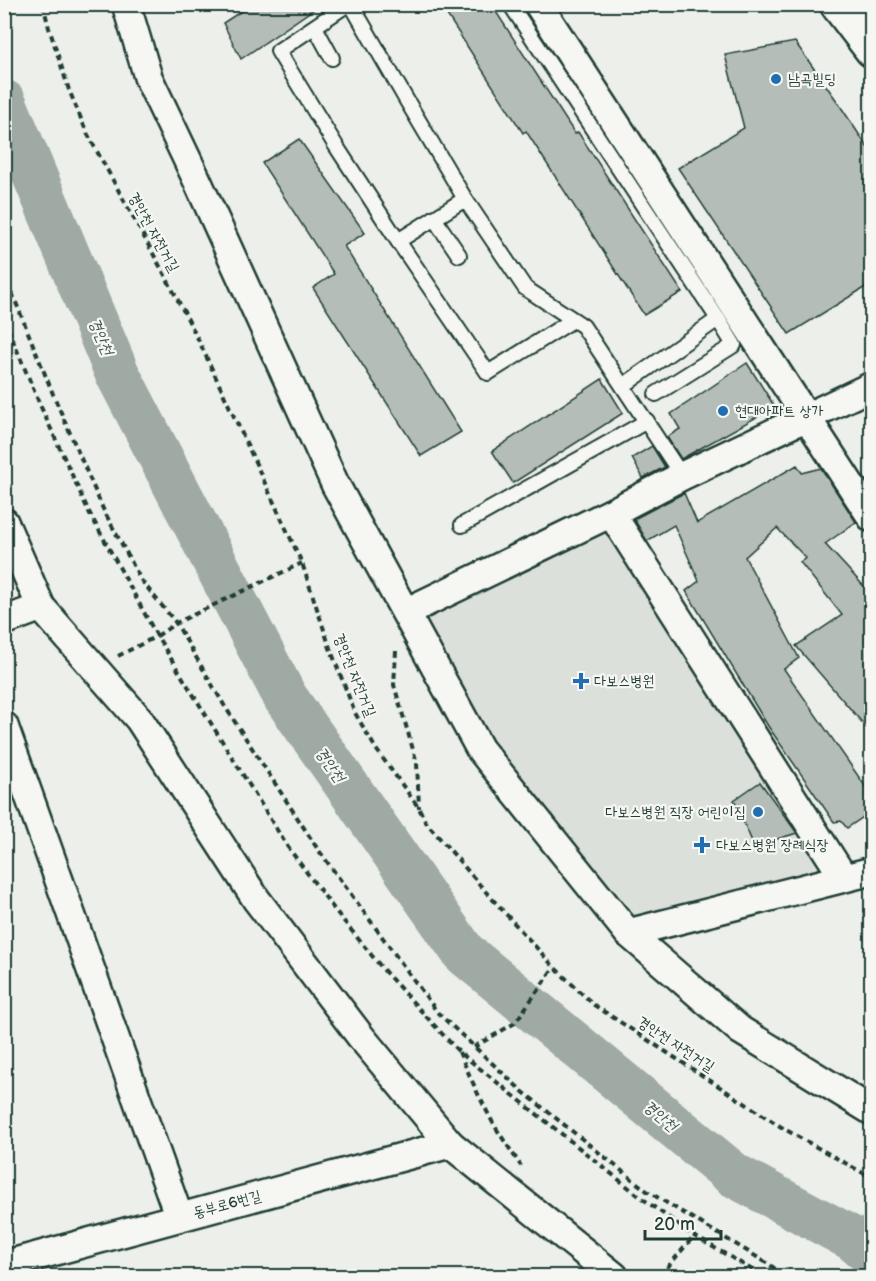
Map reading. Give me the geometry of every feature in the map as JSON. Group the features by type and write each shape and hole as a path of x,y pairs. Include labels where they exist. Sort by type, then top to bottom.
{"main road":[{"path":"837,4 872,50"}],"street":[{"path":"126,4 148,77 335,483 480,749 628,933 740,1030 872,1110"},
{"path":"538,4 872,518"},
{"path":"406,612 611,513 682,476 872,386"},
{"path":"611,513 844,878"},
{"path":"6,531 41,607 139,719 256,899 361,1037 450,1144 614,1276"},
{"path":"4,621 41,607"},
{"path":"4,726 179,1217"},
{"path":"628,933 872,871"},
{"name":"동부로6번길","path":"4,1265 450,1144"}],"lane":[{"path":"573,320 488,373 336,146 278,51 350,4 465,199 525,288 583,326 682,476"},
{"path":"510,4 734,345 656,394"},
{"path":"315,27 332,58"},
{"path":"398,241 465,199"},
{"path":"434,218 459,255"},
{"path":"622,386 718,319"},
{"path":"462,525 646,421"}],"path":[{"name":"경안천 자전거길","path":"43,4 69,90 87,133 199,341 302,563 330,648 355,713 376,749 419,808 424,821 554,968 594,1005 786,1130 872,1178"},
{"path":"4,273 103,509 141,580 176,623 224,705 317,848 438,1013 522,1091 647,1191 785,1276"},
{"path":"4,319 89,512 157,636 286,846 386,973 458,1051 608,1172 694,1236 763,1276"},
{"path":"95,668 157,636 176,623 302,563"},
{"path":"406,612 396,649 394,685 417,763 419,808"},
{"path":"474,1047 515,1023 554,968"},
{"path":"458,1051 494,1125 524,1172"},
{"path":"660,1276 694,1236"}],"shaded area":[{"name":"다보스병원","path":"611,513 844,878 628,933 480,749 406,612"}],"building":[{"path":"252,4 321,4 241,59 223,23"},
{"path":"440,4 491,4 575,134 578,132 682,292 644,315 526,131 523,133"},
{"path":"795,42 872,154 872,283 789,334 678,168 744,128 725,55"},
{"path":"299,139 365,233 344,246 461,432 421,456 313,288 334,274 262,163"},
{"name":"현대아파트 상가","path":"747,363 775,407 681,459 667,437 680,429 671,414"},
{"path":"602,379 623,413 513,483 492,451"},
{"path":"652,446 665,467 643,478 632,458"},
{"path":"797,465 802,473 821,468 856,522 825,544 872,595 872,734 796,646 842,615 800,562 806,558 777,528 745,557 799,658 784,669 872,796 872,811 847,828 841,821 834,822 768,726 686,591 699,581 674,525 647,541 634,519 684,493 697,523"},
{"path":"760,782 797,833 754,846 734,800"}],"waterway":[{"name":"경안천","path":"4,102 117,373 285,697 464,953 734,1175 853,1239 872,1255"}],"place":[{"name":"남곡빌딩","path":"776,79"},
{"name":"현대아파트 상가","path":"723,411"},
{"name":"다보스병원","path":"581,681"},
{"name":"다보스병원 직장 어린이집","path":"758,812"},
{"name":"다보스병원 장례식장","path":"702,845"}]}
